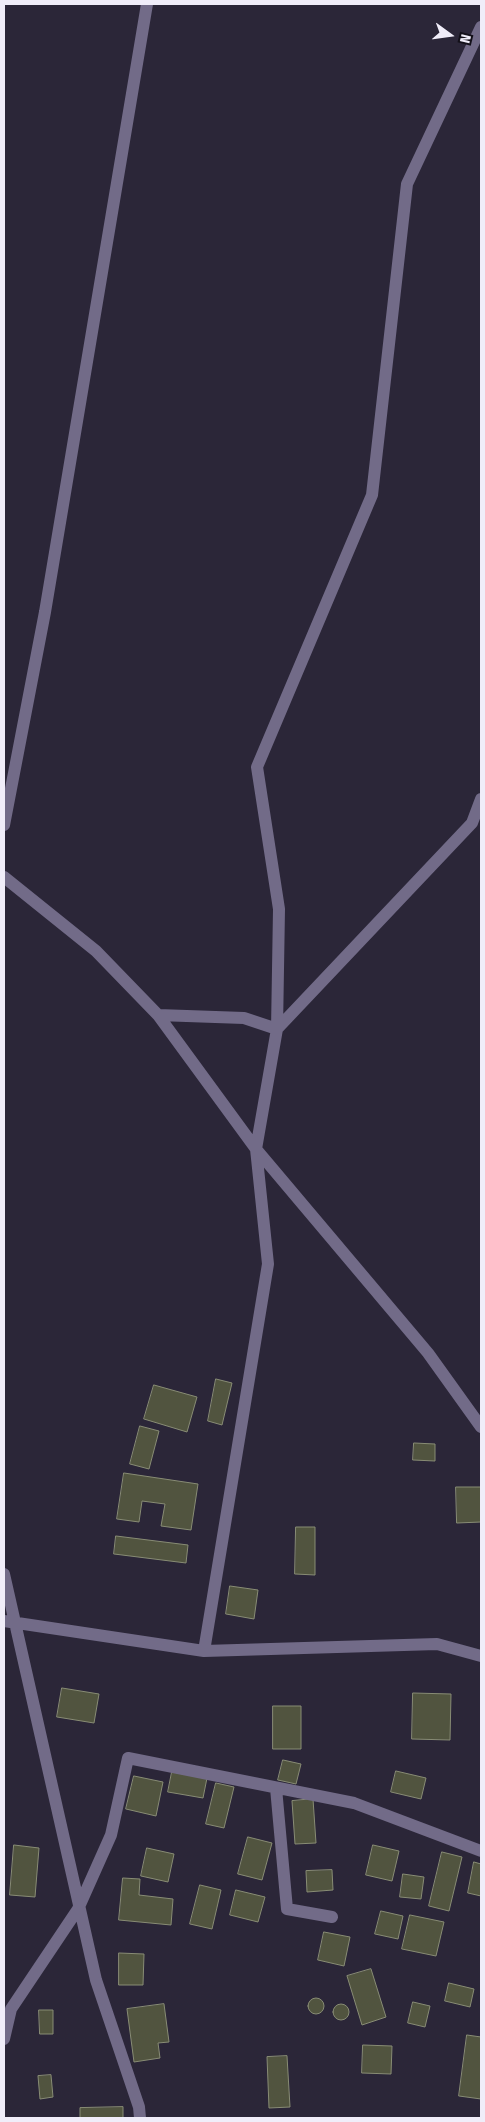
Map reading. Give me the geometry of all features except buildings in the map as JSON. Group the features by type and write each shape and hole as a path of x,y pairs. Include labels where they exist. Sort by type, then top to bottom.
{"street":[{"path":"4,825 45,612 147,4"},
{"path":"204,1651 268,1264 256,1149 277,1030 280,909 257,768 372,495 407,184 481,27"},
{"path":"277,1030 476,822 481,799"},
{"path":"4,877 96,951 158,1015 256,1149 428,1353 481,1427"},
{"path":"158,1015 244,1018 277,1030"},
{"path":"4,1574 9,1621 78,1909 96,1980 141,2115"},
{"path":"9,1621 204,1651 437,1644 481,1656"},
{"path":"4,2039 11,2009 78,1909 112,1835 128,1758 354,1803 481,1851"},
{"path":"276,1788 287,1909 332,1917"}]}
